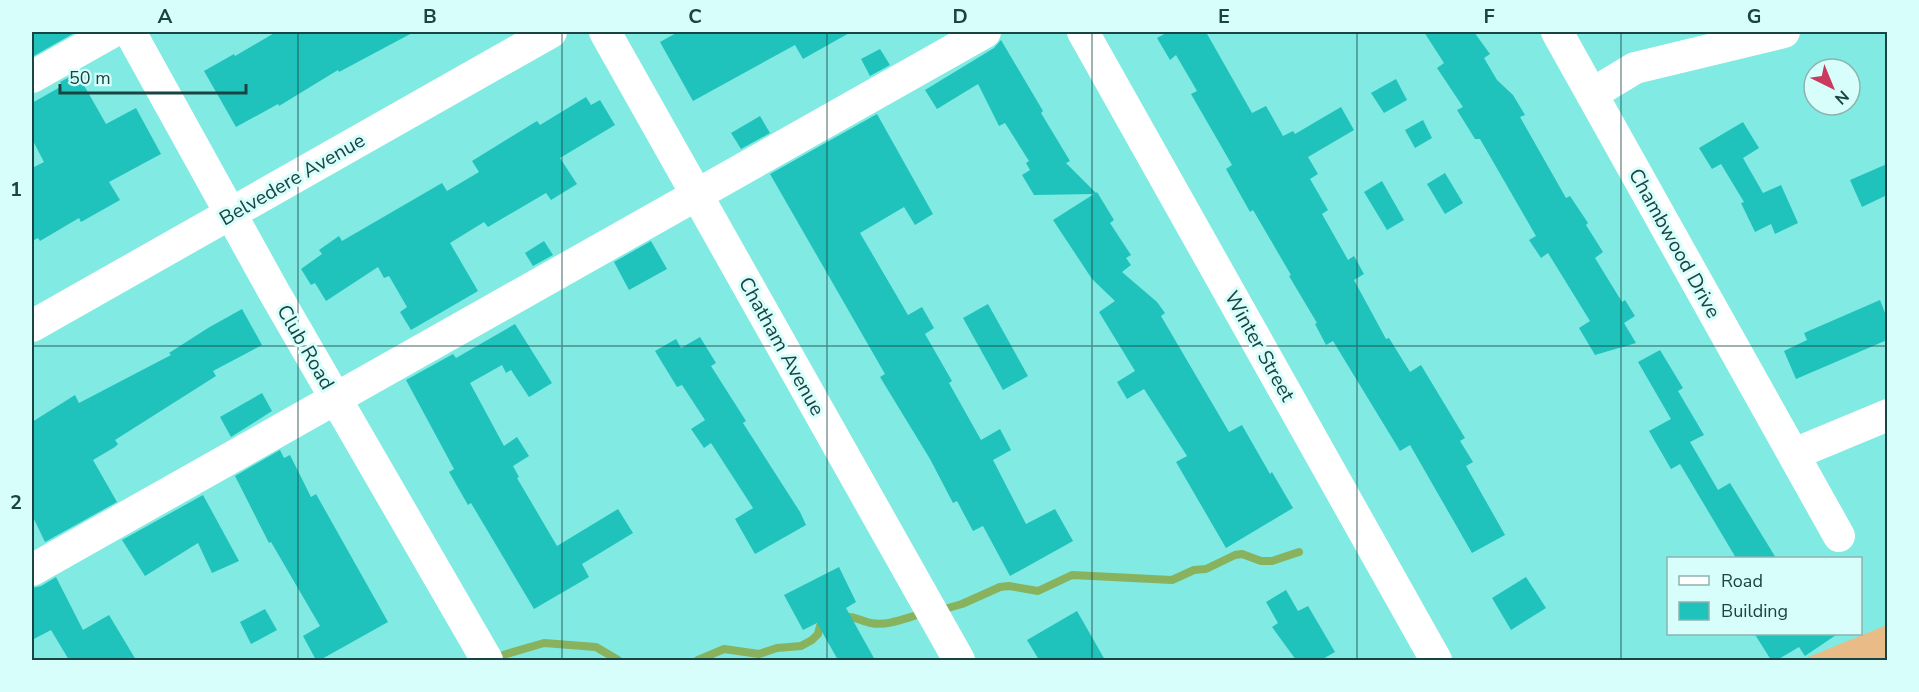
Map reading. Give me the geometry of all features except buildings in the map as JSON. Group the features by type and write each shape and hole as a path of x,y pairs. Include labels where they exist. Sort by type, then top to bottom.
{"street":[{"path":"32,76 112,32"},
{"name":"Club Road","path":"130,32 274,292 487,660"},
{"name":"Belvedere Avenue","path":"32,326 551,32"},
{"name":"Chatham Avenue","path":"605,32 959,660"},
{"path":"32,570 986,32"},
{"name":"Winter Street","path":"1083,32 1436,660"},
{"name":"Chambwood Drive","path":"1557,32 1839,536"},
{"path":"1592,94 1635,68 1784,32"},
{"path":"1794,454 1887,415"}],"shaded area":[{"path":"1887,625 1887,660 1801,660"}],"waterway":[{"path":"948,608 1000,587 1009,586 1038,591 1072,575 1172,580 1194,570 1206,569 1235,555 1242,554 1261,561 1272,561 1299,552"},
{"path":"843,617 882,624 914,616"},
{"path":"698,660 724,649 759,654 777,648 801,646 818,634 825,620"},
{"path":"503,655 544,643 596,647 618,660"}]}
